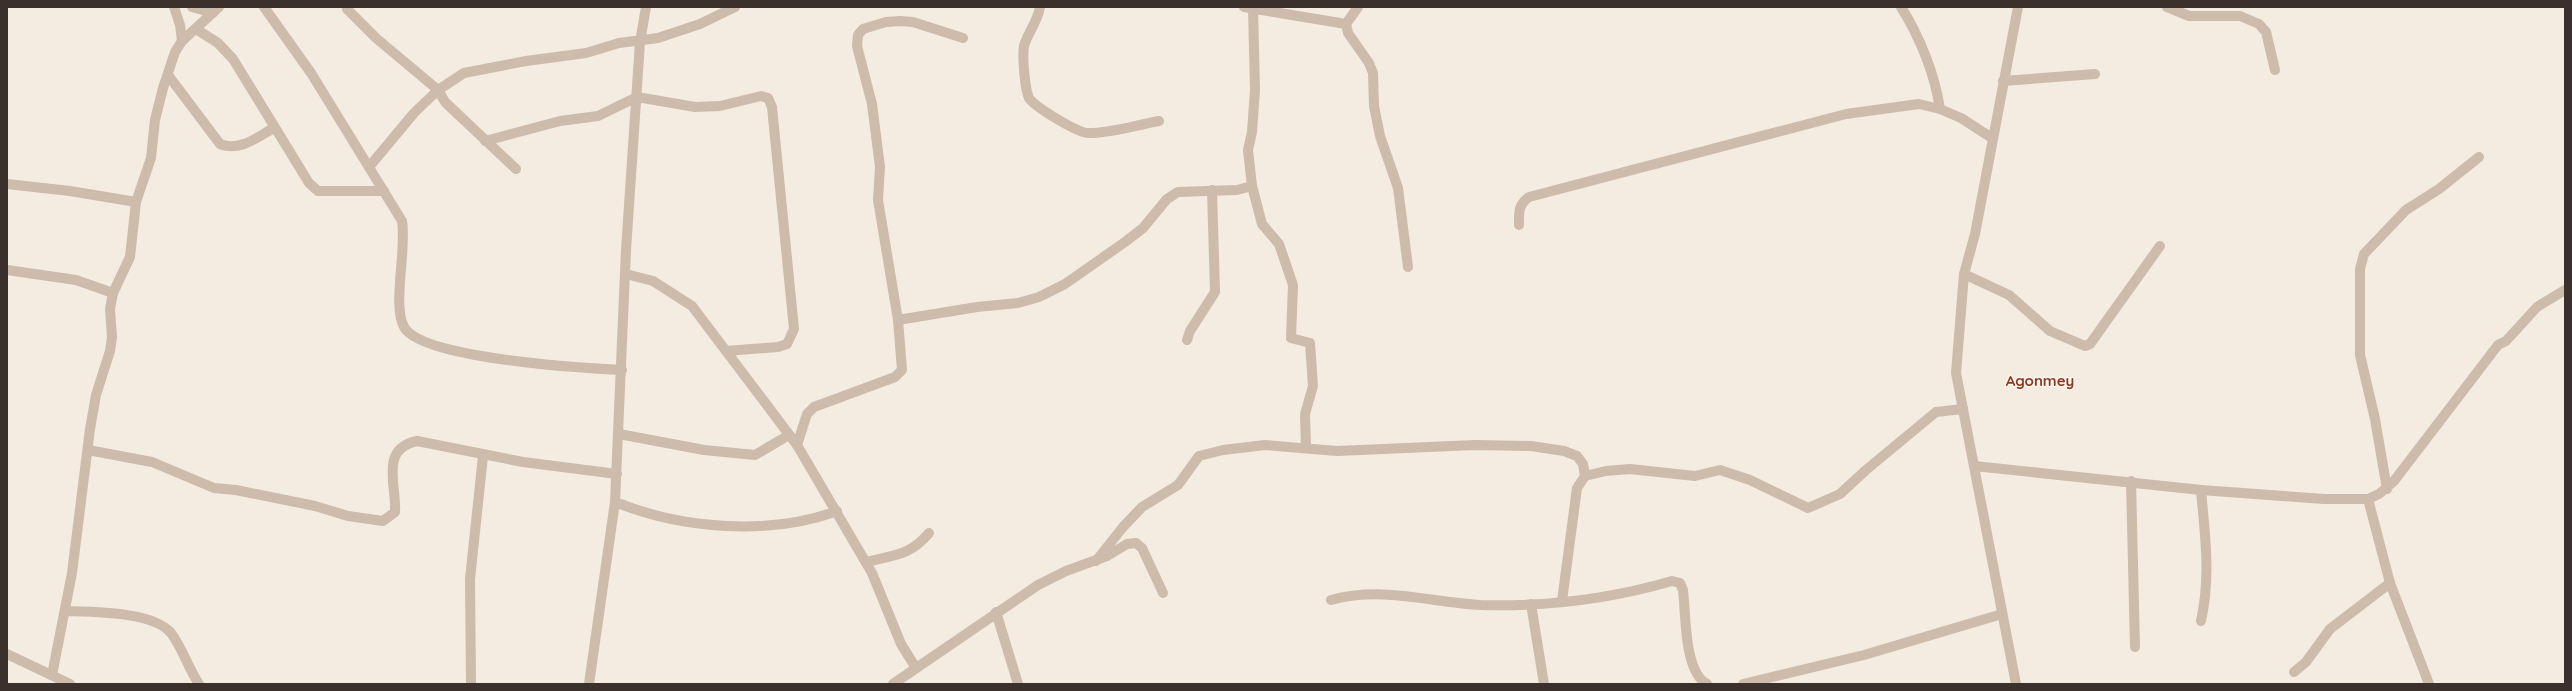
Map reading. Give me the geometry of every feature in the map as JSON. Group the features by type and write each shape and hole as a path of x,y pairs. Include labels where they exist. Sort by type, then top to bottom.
{"street":[{"path":"174,7 180,25 182,41"},
{"path":"52,675 65,611 96,395 110,351 112,338 110,309 113,293 130,257 136,202 151,158 156,120 168,75 182,41 196,29 210,9 192,7"},
{"path":"264,7 311,73 402,221 404,233 400,275 402,318 410,334 421,340 504,360 554,366 622,370"},
{"path":"589,684 615,502 626,274 640,42 646,7"},
{"path":"369,167 414,113 438,90 464,73 526,61 586,53 619,42 640,42 700,24 735,7"},
{"path":"1040,7 1033,31 1024,46 1027,86 1029,97 1034,104 1064,123 1088,134 1159,121"},
{"path":"1358,7 1346,24 1348,33 1369,63 1373,73 1374,106 1380,136 1398,188 1408,267"},
{"path":"1901,7 1909,19 1937,88 1940,109"},
{"path":"2016,684 1956,373 1964,274 1976,234 1992,138 2018,7"},
{"path":"2167,7 2188,16 2240,16 2259,24 2266,32 2275,70"},
{"path":"1306,448 1305,414 1313,386 1310,343 1291,338 1293,285 1279,244 1262,224 1252,186 1248,150 1252,132 1255,90 1249,8 1346,24"},
{"path":"347,9 376,38 438,90 446,102 485,141 516,169"},
{"path":"797,445 807,414 814,407 895,377 902,370 898,320 878,200 880,168 872,104 857,46 858,35 863,29 886,22 900,21 912,22 963,38"},
{"path":"196,29 218,43 233,59 309,183 318,190 384,191"},
{"path":"2003,81 2095,74"},
{"path":"168,75 220,144 231,148 239,147 274,128"},
{"path":"485,141 560,121 598,116 637,97 694,107 720,106 761,96 768,98 772,107 794,329 787,344 778,347 726,351"},
{"path":"1519,225 1519,209 1522,203 1529,197 1625,170 1697,154 1735,141 1846,114 1919,104 1940,109 1961,118 1992,138"},
{"path":"2387,489 2375,419 2360,354 2360,270 2364,254 2406,210 2439,189 2480,157"},
{"path":"7,184 70,191 136,202"},
{"path":"898,320 977,307 1018,303 1039,297 1065,284 1144,228 1167,199 1178,192 1252,186"},
{"path":"1187,340 1190,332 1215,292 1212,190"},
{"path":"1964,274 2009,295 2050,331 2085,346 2090,344 2160,246"},
{"path":"7,270 76,280 113,293"},
{"path":"626,274 653,281 692,306 797,445 866,562 901,644 916,668"},
{"path":"1974,466 2131,481 2201,490 2324,499 2368,499 2387,489 2458,396 2479,374 2498,345 2506,341 2537,307 2565,290"},
{"path":"1562,601 1577,488 1585,476 1606,471 1630,469 1695,476 1720,470 1750,480 1808,508 1840,494 1866,470 1936,412 1963,409"},
{"path":"619,434 704,450 755,455 789,435"},
{"path":"88,450 152,462 214,488 236,490 315,506 348,516 371,520 383,520 394,512 392,481 394,459 398,450 407,443 417,441 483,456 617,474"},
{"path":"1096,561 1118,532 1142,507 1178,485 1199,456 1250,446 1306,448 1336,451 1475,445 1531,446 1564,451 1577,456 1583,464 1585,476"},
{"path":"471,684 470,579 483,456"},
{"path":"2131,481 2135,647"},
{"path":"2201,490 2208,561 2206,600 2201,621"},
{"path":"2368,499 2390,583 2429,684"},
{"path":"615,502 645,514 684,522 764,527 810,521 837,511"},
{"path":"866,562 904,554 919,544 929,533"},
{"path":"893,684 996,612 1038,585 1066,571 1096,561 1127,544 1136,543 1142,548 1163,593"},
{"path":"1331,600 1354,594 1374,593 1481,605 1531,604 1601,599 1672,581 1680,583 1683,590 1691,663 1700,680 1707,684"},
{"path":"2294,672 2306,662 2330,629 2390,583"},
{"path":"1531,604 1544,684"},
{"path":"65,611 100,612 149,620 163,625 174,638 199,684"},
{"path":"996,612 1018,684"},
{"path":"1743,684 1864,655 2002,614"},
{"path":"7,654 70,684"}],"district":[{"name":"Agonmey","path":"2040,380"}]}
